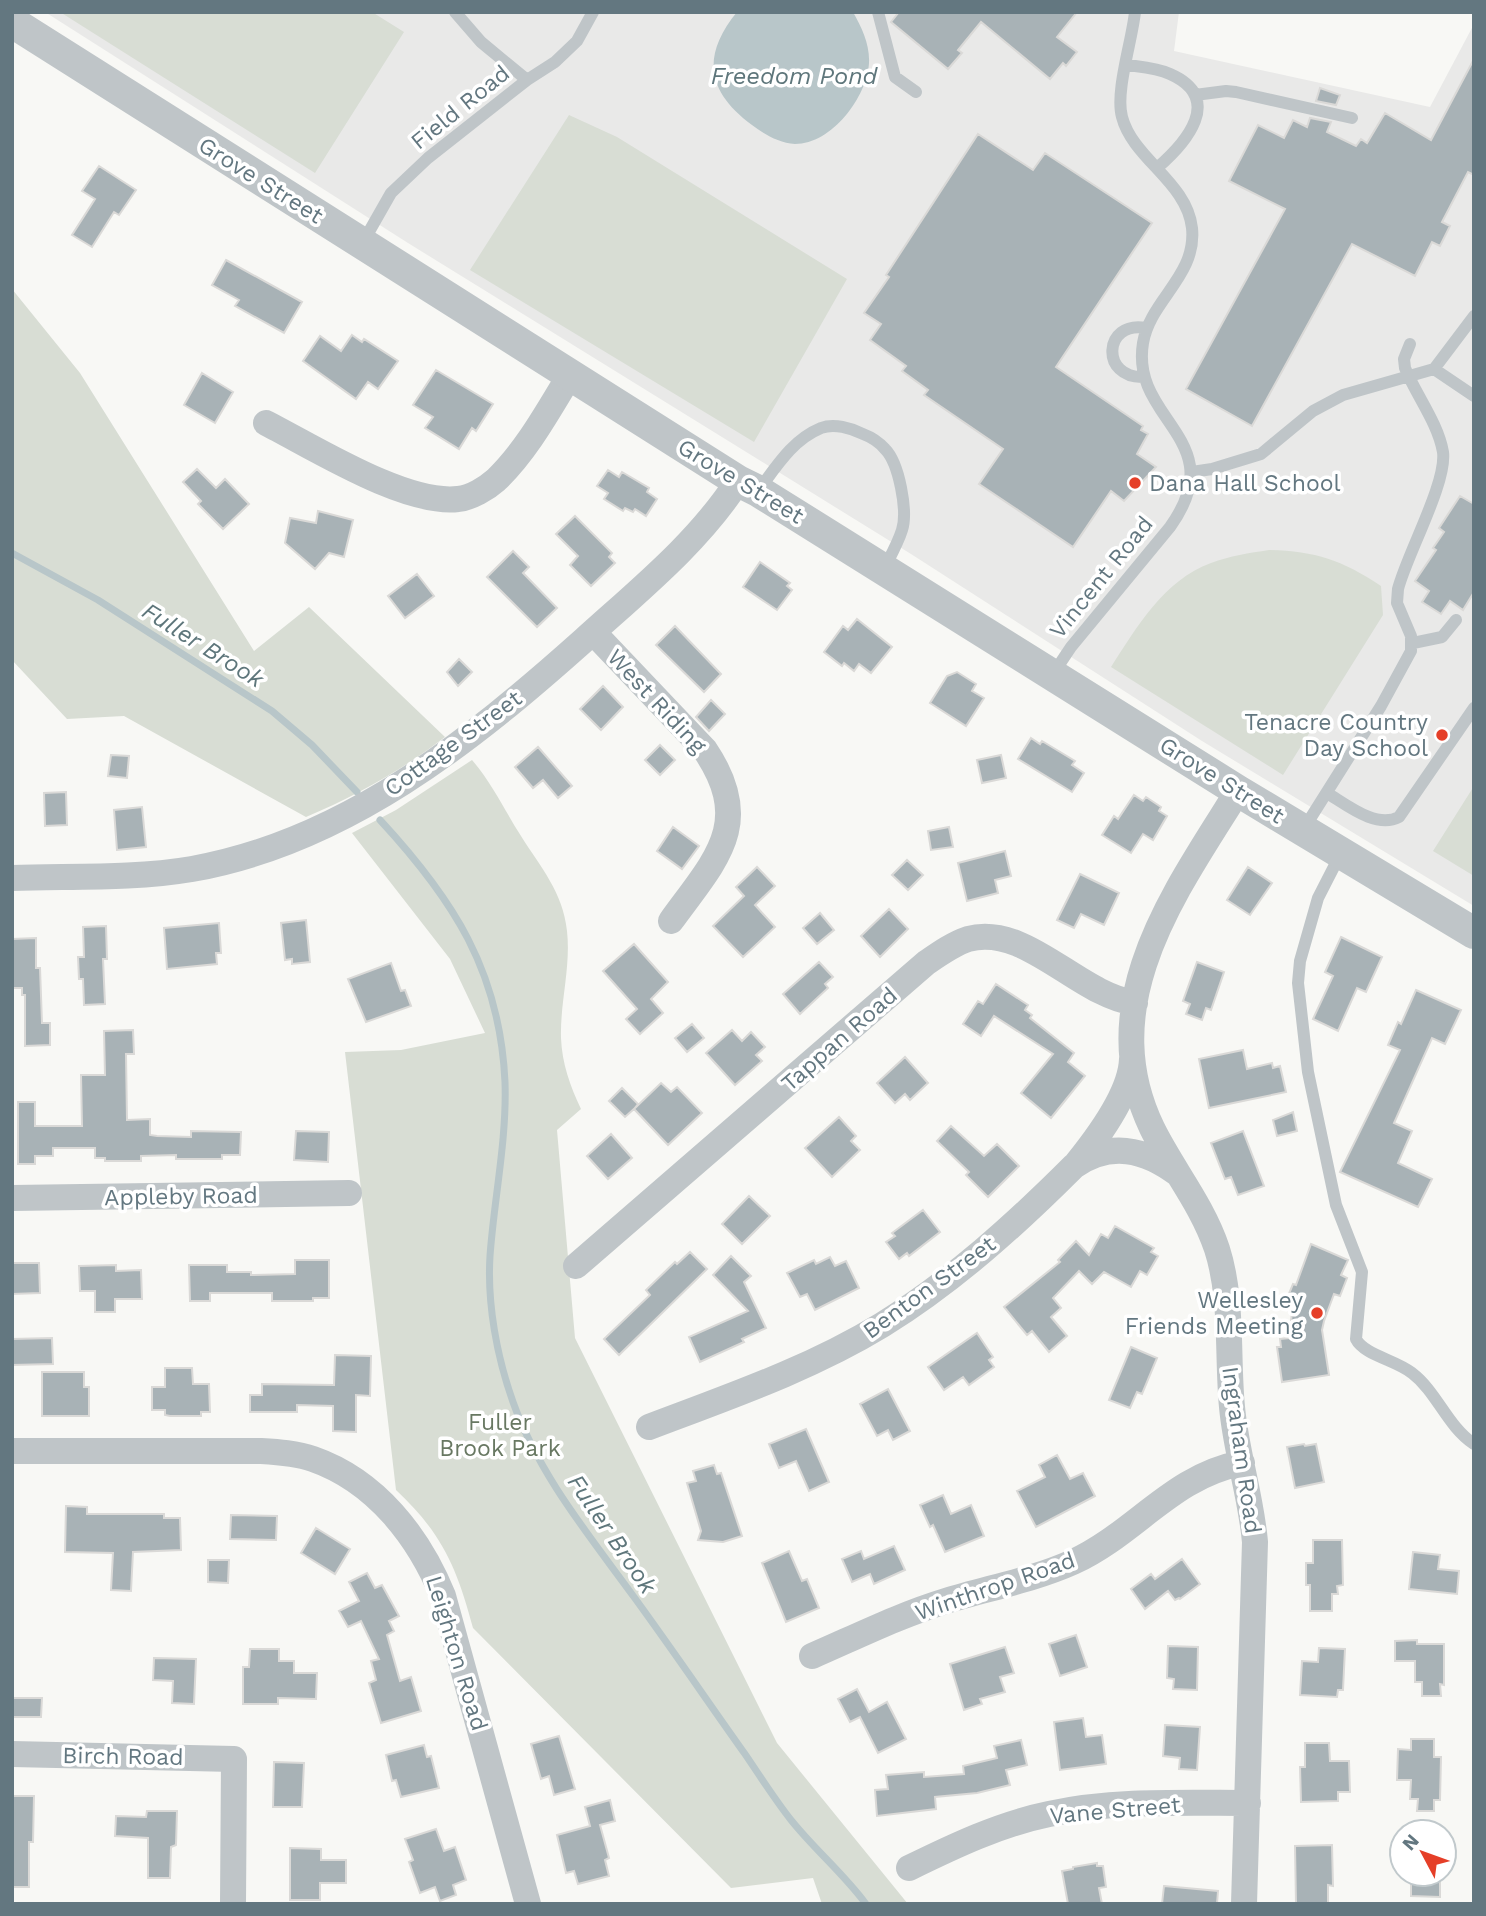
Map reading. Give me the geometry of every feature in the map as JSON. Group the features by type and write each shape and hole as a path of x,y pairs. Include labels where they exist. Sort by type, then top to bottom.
{"street":[{"name":"Grove Street","path":"12,22 748,486 1238,791 1474,933"},
{"path":"267,423 391,487 427,497 459,499 482,490 496,480 528,443 570,375"},
{"name":"Cottage Street","path":"12,878 138,875 193,869 248,855 308,833 381,796 435,762 541,678 681,551 722,506 748,486"},
{"name":"West Riding","path":"593,632 705,750 717,769 724,789 729,810 728,830 720,851 671,922"},
{"name":"Ingraham Road","path":"1238,791 1159,922 1142,965 1135,1003 1133,1050 1146,1112 1159,1140 1204,1217 1222,1268 1232,1408 1252,1515 1255,1562 1244,1904"},
{"name":"Tappan Road","path":"576,1266 916,972 954,945 983,937 1012,942 1106,995 1135,1003"},
{"name":"Benton Street","path":"649,1427 783,1374 881,1325 984,1251 1074,1166 1095,1139 1125,1086 1132,1065 1133,1050"},
{"name":"Benton Street","path":"1074,1166 1090,1155 1106,1151 1134,1152 1159,1161 1181,1176"},
{"name":"Appleby Road","path":"12,1198 349,1193"},
{"name":"Leighton Road","path":"12,1451 260,1451 288,1454 312,1458 337,1470 380,1501 405,1527 422,1551 443,1596 528,1904"},
{"name":"Winthrop Road","path":"812,1656 926,1608 1071,1563 1114,1539 1188,1482 1213,1470 1242,1463"},
{"name":"Birch Road","path":"12,1754 234,1759 233,1904"},
{"name":"Vane Street","path":"909,1868 971,1839 1048,1814 1105,1806 1248,1803"}],"lane":[{"path":"456,12 481,42 527,80"},
{"name":"Field Road","path":"362,244 391,193 428,158 527,80 555,62 577,41 593,12"},
{"path":"878,12 895,78 916,92"},
{"path":"1135,12 1122,92 1121,115 1129,133 1184,202 1193,238 1182,274 1146,328 1141,355 1147,387 1187,451 1192,472 1212,469 1261,454 1300,421 1328,402 1358,390 1434,369 1474,316"},
{"path":"1127,65 1171,74 1188,85 1195,96 1198,114 1190,135 1173,155 1157,168"},
{"path":"1195,96 1236,92 1352,118"},
{"path":"1144,377 1128,376 1121,371 1113,359 1112,351 1114,342 1123,330 1130,327 1146,328"},
{"path":"1303,831 1381,706 1408,659 1413,643 1397,603 1398,589 1438,481 1443,457 1436,433 1409,377 1404,359 1410,344"},
{"path":"1434,369 1474,396"},
{"path":"748,486 803,438 823,427 838,426 873,439 887,450 899,478 903,505 903,529 884,569"},
{"name":"Vincent Road","path":"1052,674 1177,517 1187,497 1192,472"},
{"path":"1413,643 1442,637 1456,620"},
{"path":"1327,793 1373,819 1392,821 1399,817 1474,708"},
{"path":"1341,853 1318,898 1300,961 1298,983 1308,1072 1336,1205 1362,1272 1356,1333 1359,1344 1370,1352 1392,1360 1413,1373 1460,1432 1474,1444"}],"shaded area":[{"name":"Dana Hall School","path":"45,12 1179,12 1174,51 1430,107 1474,24 1474,906 1202,741 911,554 408,243"}],"green space":[{"path":"60,12 372,12 404,32 315,173"},
{"path":"569,115 617,137 847,279 754,442 470,270"},
{"path":"12,289 80,373 254,651 309,607 445,737 378,781 306,817 124,716 67,719 12,660"},
{"path":"1269,550 1314,555 1341,563 1367,577 1381,586 1383,615 1283,775 1111,667 1153,607 1179,581 1211,563"},
{"name":"Fuller Brook Park","path":"472,760 550,881 565,917 568,958 561,1025 562,1047 567,1074 581,1109 557,1130 575,1338 777,1743 908,1904 822,1904 813,1878 731,1888 473,1628 461,1587 446,1553 425,1521 396,1490 345,1052 401,1050 485,1033 450,959 352,833 396,810"},
{"path":"1474,786 1474,876 1433,851"}],"water":[{"name":"Freedom Pond","path":"737,12 853,12 868,50 867,76 854,104 834,127 809,142 783,142 757,129 726,100 714,73 714,58 725,28"}],"building":[{"path":"899,12 1077,12 1057,37 1077,52 1066,66 1063,63 1050,79 981,22 958,50 962,53 948,69 891,22"},
{"path":"1474,59 1474,175 1468,172 1442,222 1450,226 1440,246 1432,242 1415,276 1352,244 1252,426 1186,389 1285,209 1229,181 1258,125 1284,138 1293,120 1307,127 1310,118 1331,122 1327,132 1356,146 1361,139 1367,143 1385,113 1431,140"},
{"path":"1320,88 1340,95 1336,105 1316,101"},
{"path":"978,134 1033,170 1045,153 1152,223 1056,367 1143,426 1141,430 1148,434 1137,454 1156,467 1124,501 1111,491 1073,547 979,484 1003,449 924,395 928,390 902,371 906,366 870,340 881,324 864,313"},
{"path":"99,166 136,190 119,215 114,212 92,247 72,235 95,199 82,191"},
{"path":"226,260 302,302 284,333 235,306 239,300 212,285"},
{"path":"352,335 362,342 364,339 398,361 378,389 368,382 356,399 303,361 320,336 341,351"},
{"path":"436,370 493,404 476,431 472,428 459,449 425,428 433,417 413,405"},
{"path":"202,373 233,392 215,423 184,405"},
{"path":"197,469 216,488 225,479 249,504 223,529 198,504 201,501 183,482"},
{"path":"608,470 619,477 622,472 649,488 647,492 657,499 646,516 635,509 633,512 625,508 623,511 604,499 608,493 597,486"},
{"path":"1460,496 1474,504 1474,592 1463,610 1450,601 1441,614 1422,602 1429,591 1415,581 1436,550 1433,548 1444,532 1439,528"},
{"path":"318,511 353,520 344,557 329,553 315,569 285,543 290,518 316,523"},
{"path":"575,516 612,553 609,557 615,563 591,586 570,565 578,556 556,534"},
{"path":"513,551 529,567 523,573 557,608 537,627 487,577"},
{"path":"760,562 790,583 787,586 792,590 777,610 743,587"},
{"path":"417,574 434,596 405,618 388,596"},
{"path":"857,619 892,647 871,673 859,664 854,671 844,663 842,666 824,652 843,626 848,630"},
{"path":"675,626 721,674 704,692 656,645"},
{"path":"459,659 472,672 458,686 447,672"},
{"path":"957,672 976,684 972,691 984,698 966,726 930,703 947,676"},
{"path":"603,686 623,707 601,730 580,709"},
{"path":"711,700 725,714 709,731 696,717"},
{"path":"1031,738 1040,744 1042,741 1075,761 1072,765 1084,773 1072,792 1018,759"},
{"path":"660,745 675,760 660,775 645,760"},
{"path":"538,747 572,786 558,798 543,780 533,788 515,767"},
{"path":"111,755 129,756 127,778 108,776"},
{"path":"1001,755 1006,778 982,783 977,760"},
{"path":"66,792 67,825 45,826 44,793"},
{"path":"1134,795 1143,801 1146,797 1161,807 1159,811 1167,816 1153,840 1143,834 1131,853 1102,835 1114,816 1118,819"},
{"path":"142,807 146,847 117,850 114,810"},
{"path":"673,827 699,846 682,869 657,851"},
{"path":"949,827 953,847 931,850 928,831"},
{"path":"1005,851 1011,876 995,880 998,893 967,901 958,863"},
{"path":"907,860 923,875 908,890 892,875"},
{"path":"757,867 775,886 755,905 775,927 743,957 713,926 744,896 736,887"},
{"path":"1248,867 1272,883 1250,915 1227,900"},
{"path":"1080,874 1119,893 1104,925 1081,914 1074,928 1057,920"},
{"path":"889,909 908,929 880,957 861,936"},
{"path":"820,913 834,930 817,944 803,928"},
{"path":"306,920 310,962 292,964 292,959 285,960 281,923"},
{"path":"219,923 221,953 216,953 217,964 167,969 164,928"},
{"path":"106,926 107,959 103,959 105,1004 84,1005 83,979 79,979 78,957 84,957 83,927"},
{"path":"1341,937 1382,957 1366,992 1357,988 1338,1031 1313,1019 1333,976 1325,972"},
{"path":"36,938 36,968 40,968 42,1023 50,1023 50,1045 25,1046 25,995 22,995 22,988 12,988 12,939"},
{"path":"634,944 668,982 651,999 663,1013 640,1034 626,1019 637,1009 603,971"},
{"path":"819,962 833,977 825,984 828,988 800,1014 783,994"},
{"path":"1197,962 1224,972 1211,1010 1206,1008 1202,1020 1186,1014 1190,1004 1183,1001"},
{"path":"391,963 401,991 405,990 411,1006 366,1022 348,979"},
{"path":"996,984 1028,1005 1025,1010 1032,1015 1030,1018 1074,1053 1068,1062 1085,1076 1051,1118 1021,1093 1053,1054 994,1016 981,1036 963,1024 978,1001 983,1004"},
{"path":"1416,990 1461,1010 1445,1044 1432,1038 1394,1123 1412,1131 1398,1163 1432,1179 1418,1207 1340,1172 1400,1050 1388,1045"},
{"path":"692,1024 704,1038 687,1052 675,1038"},
{"path":"133,1030 134,1054 126,1054 127,1120 150,1119 150,1135 157,1136 191,1137 191,1131 241,1132 240,1155 222,1155 222,1159 176,1159 176,1155 141,1156 141,1161 105,1161 105,1158 95,1158 95,1148 53,1148 53,1156 35,1156 35,1164 18,1164 18,1102 35,1102 35,1126 82,1126 81,1075 105,1075 104,1031"},
{"path":"732,1030 742,1041 751,1032 765,1047 756,1055 762,1061 735,1085 706,1053"},
{"path":"1243,1050 1247,1069 1272,1063 1273,1068 1280,1066 1286,1092 1209,1108 1199,1059"},
{"path":"905,1057 928,1083 910,1100 905,1094 895,1103 877,1083"},
{"path":"661,1083 671,1092 677,1087 702,1113 668,1145 634,1109"},
{"path":"622,1088 638,1104 625,1117 609,1101"},
{"path":"1293,1112 1297,1131 1277,1136 1273,1120"},
{"path":"839,1117 856,1136 851,1141 860,1150 832,1177 805,1148"},
{"path":"951,1126 984,1156 997,1144 1019,1166 988,1197 966,1175 969,1172 937,1141"},
{"path":"296,1131 329,1132 328,1162 294,1160"},
{"path":"1243,1131 1264,1186 1238,1195 1231,1177 1225,1179 1211,1143"},
{"path":"611,1134 632,1158 608,1179 587,1156"},
{"path":"749,1196 770,1216 742,1244 722,1224"},
{"path":"923,1210 940,1232 909,1256 907,1253 899,1259 886,1242 895,1236 892,1233"},
{"path":"1115,1226 1154,1248 1151,1252 1158,1256 1147,1275 1140,1271 1131,1287 1104,1272 1092,1284 1079,1271 1053,1298 1061,1308 1051,1317 1067,1336 1049,1352 1032,1331 1027,1335 1004,1307 1060,1262 1058,1260 1076,1241 1089,1255 1101,1234 1108,1238"},
{"name":"Wellesley Friends Meeting","path":"1311,1244 1348,1260 1341,1275 1347,1278 1340,1296 1334,1294 1322,1330 1329,1375 1282,1382 1277,1347 1281,1347 1280,1339 1289,1338 1292,1312 1283,1308 1293,1284 1296,1285"},
{"path":"690,1252 707,1269 619,1355 604,1339 650,1295 646,1290 675,1262 677,1264"},
{"path":"731,1256 751,1276 744,1282 766,1328 742,1339 744,1342 700,1362 689,1337 748,1311 713,1275"},
{"path":"830,1257 835,1266 846,1261 859,1288 815,1310 807,1294 800,1297 787,1273 814,1260 816,1264"},
{"path":"295,1260 329,1260 329,1298 313,1298 313,1301 272,1301 272,1293 210,1293 210,1301 190,1301 189,1265 227,1265 227,1272 251,1272 251,1275 295,1274"},
{"path":"12,1263 39,1263 40,1293 12,1294"},
{"path":"116,1265 116,1271 141,1270 142,1299 115,1299 115,1312 95,1312 95,1291 80,1291 79,1266"},
{"path":"977,1333 993,1357 989,1360 994,1367 969,1385 963,1377 944,1390 928,1367"},
{"path":"52,1338 53,1364 12,1365 12,1339"},
{"path":"1131,1347 1157,1358 1142,1394 1137,1392 1130,1408 1109,1400"},
{"path":"335,1355 371,1356 370,1396 356,1395 356,1432 333,1431 333,1406 297,1405 297,1412 250,1412 250,1395 262,1395 262,1384 334,1385"},
{"path":"165,1368 192,1368 193,1384 209,1384 210,1412 201,1412 201,1416 170,1416 165,1415 165,1410 152,1410 152,1387 165,1387"},
{"path":"42,1372 84,1372 84,1387 89,1387 89,1416 42,1416"},
{"path":"888,1389 910,1431 893,1440 888,1430 877,1436 860,1404"},
{"path":"806,1429 829,1482 809,1491 796,1461 779,1468 769,1444"},
{"path":"1316,1444 1324,1482 1295,1488 1287,1447"},
{"path":"1057,1455 1070,1479 1083,1473 1095,1496 1036,1527 1017,1491 1045,1477 1039,1465"},
{"path":"714,1465 717,1474 721,1473 742,1536 723,1542 698,1540 701,1531 687,1483 696,1481 693,1471"},
{"path":"943,1495 951,1514 971,1505 984,1536 945,1552 920,1505"},
{"path":"66,1506 87,1507 87,1514 164,1514 164,1518 180,1518 181,1550 133,1552 131,1591 111,1590 113,1553 65,1552"},
{"path":"231,1515 277,1516 276,1540 230,1539"},
{"path":"316,1528 350,1549 335,1574 301,1553"},
{"path":"1313,1540 1342,1540 1343,1585 1337,1586 1338,1594 1332,1594 1332,1611 1310,1611 1310,1585 1306,1585 1306,1563 1313,1563"},
{"path":"894,1546 905,1570 874,1584 870,1574 852,1582 842,1559 861,1551 864,1559"},
{"path":"789,1551 802,1581 807,1579 819,1608 786,1622 762,1563"},
{"path":"1413,1552 1440,1555 1438,1569 1459,1571 1457,1594 1409,1589"},
{"path":"1182,1559 1200,1584 1180,1599 1175,1600 1168,1591 1145,1609 1131,1589 1151,1574 1155,1579"},
{"path":"208,1560 229,1560 228,1583 208,1582"},
{"path":"367,1573 375,1588 382,1585 399,1616 389,1621 394,1631 387,1635 400,1681 411,1677 421,1711 381,1723 369,1683 376,1680 371,1661 379,1659 361,1621 348,1627 339,1611 359,1601 349,1582"},
{"path":"1076,1635 1087,1667 1060,1676 1049,1644"},
{"path":"1417,1640 1417,1644 1444,1644 1444,1685 1440,1684 1441,1696 1422,1696 1422,1682 1415,1682 1415,1661 1395,1661 1395,1641"},
{"path":"1168,1646 1198,1647 1197,1690 1173,1689 1174,1679 1167,1678"},
{"path":"1005,1647 1014,1673 1000,1677 1005,1692 980,1699 982,1704 964,1710 950,1664"},
{"path":"1319,1648 1345,1649 1343,1690 1338,1690 1337,1697 1300,1695 1302,1661 1318,1662"},
{"path":"250,1649 279,1649 279,1661 294,1661 294,1673 317,1673 316,1699 278,1698 278,1704 243,1704 243,1667 249,1667"},
{"path":"154,1658 196,1659 194,1704 172,1703 173,1681 153,1680"},
{"path":"857,1689 869,1712 887,1702 906,1739 878,1753 860,1717 850,1722 838,1699"},
{"path":"12,1698 42,1698 41,1717 12,1717"},
{"path":"1083,1718 1086,1737 1102,1735 1106,1764 1060,1770 1054,1722"},
{"path":"1165,1725 1200,1727 1197,1770 1179,1769 1180,1758 1163,1756"},
{"path":"559,1736 575,1789 554,1795 549,1776 541,1779 531,1744"},
{"path":"1411,1739 1434,1739 1434,1757 1441,1757 1440,1800 1434,1800 1434,1811 1417,1811 1418,1799 1410,1799 1411,1780 1397,1780 1398,1749 1411,1750"},
{"path":"1021,1740 1027,1765 1006,1770 1010,1785 977,1793 935,1797 936,1809 877,1816 875,1790 888,1789 886,1775 924,1772 924,1777 964,1774 963,1766 997,1758 994,1746"},
{"path":"1305,1743 1329,1743 1330,1761 1349,1761 1350,1792 1338,1792 1338,1801 1301,1802 1300,1767 1305,1767"},
{"path":"424,1745 427,1757 431,1756 439,1788 401,1797 396,1780 392,1781 386,1755"},
{"path":"274,1762 304,1763 302,1807 273,1807"},
{"path":"12,1796 34,1796 33,1842 29,1842 29,1887 12,1887"},
{"path":"610,1800 615,1821 600,1825 609,1858 605,1860 609,1876 578,1884 574,1871 566,1873 557,1835 590,1826 585,1807"},
{"path":"147,1811 177,1811 176,1845 171,1847 170,1878 148,1878 148,1838 115,1836 116,1816 146,1817"},
{"path":"436,1829 444,1851 455,1847 466,1880 453,1885 456,1895 440,1901 435,1887 420,1893 409,1862 413,1860 405,1839"},
{"path":"1332,1845 1333,1886 1328,1885 1328,1904 1296,1904 1295,1846"},
{"path":"290,1848 321,1849 321,1860 346,1860 346,1883 320,1883 320,1900 290,1900"},
{"path":"1097,1863 1097,1866 1103,1866 1106,1887 1099,1888 1102,1904 1068,1904 1062,1871"},
{"path":"1164,1886 1218,1891 1217,1904 1162,1904"},
{"path":"1411,1888 1440,1888 1440,1897 1411,1896"}],"waterway":[{"name":"Fuller Brook","path":"12,553 98,600 272,711 312,745 357,792"},
{"name":"Fuller Brook","path":"380,820 430,879 450,908 468,939 494,1005 501,1042 505,1104 490,1256 490,1293 502,1367 524,1429 566,1504 779,1804 866,1904"}],"place":[{"name":"Dana Hall School","path":"1135,483"},
{"name":"Tenacre Country Day School","path":"1442,735"},
{"name":"Wellesley Friends Meeting","path":"1317,1313"}]}
